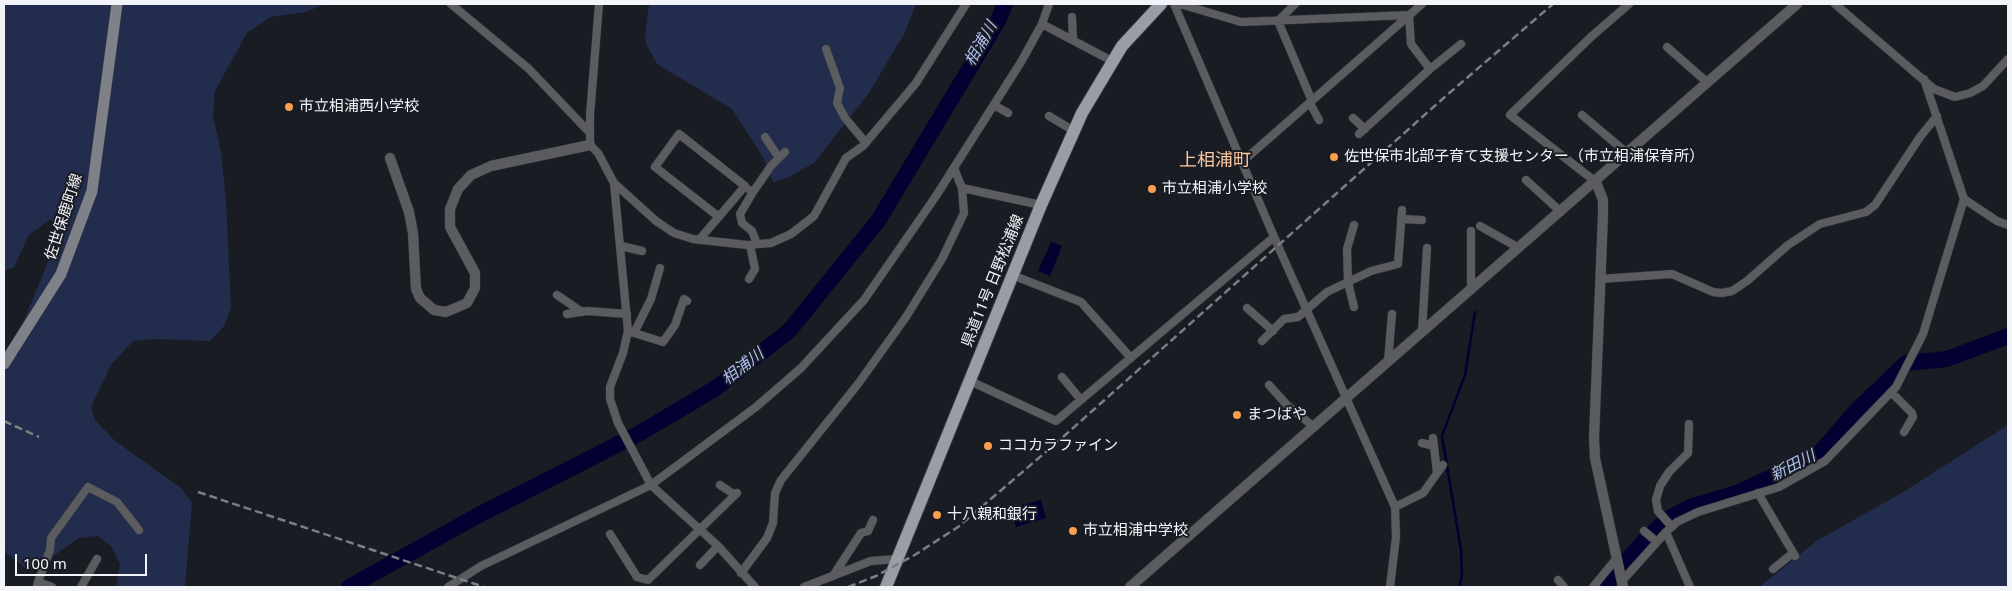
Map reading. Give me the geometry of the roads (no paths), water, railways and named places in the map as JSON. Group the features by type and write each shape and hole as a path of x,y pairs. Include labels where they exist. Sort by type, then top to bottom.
{"main road":[{"name":"佐世保鹿町線","path":"4,364 61,274 92,191 117,4"},
{"name":"県道11号 日野松浦線","path":"886,587 1012,275 1074,131 1122,46 1161,4"}],"street":[{"path":"451,4 529,69 590,133"},
{"path":"599,4 590,145 598,153 614,184 627,314 631,332"},
{"path":"614,184 656,221 674,233 699,240 753,245 771,243 791,234 814,216 846,158 866,143 916,83 966,4"},
{"path":"448,587 481,566 649,482 756,407 801,368 864,300 954,168 1021,62 1042,24 1049,4"},
{"path":"1174,4 1274,237 1395,507 1396,537 1390,587"},
{"path":"1180,4 1241,22 1409,15"},
{"path":"1278,21 1296,4"},
{"path":"1242,162 1422,4"},
{"path":"1622,581 1595,451 1603,200 1596,182 1510,115 1592,36 1629,4"},
{"path":"1130,587 1798,4"},
{"path":"1835,4 1934,89 1956,98 1983,86 2008,59"},
{"path":"1409,15 1411,44 1430,69"},
{"path":"1072,17 1073,39"},
{"path":"1278,21 1319,120"},
{"path":"1042,24 1112,61"},
{"path":"1354,118 1362,132 1430,69 1461,44"},
{"path":"1667,47 1708,83"},
{"path":"826,49 840,88 837,103 845,118 866,143"},
{"path":"1622,581 1670,528 1698,512 1779,487 1825,461 1891,392 1923,334 1964,199 1924,79"},
{"path":"994,105 1008,113"},
{"path":"1049,116 1074,131"},
{"path":"1582,116 1628,154"},
{"path":"1600,279 1672,274 1713,292 1732,291 1747,281 1788,245 1820,224 1866,212 1875,205 1937,116"},
{"path":"719,217 655,167 679,134 753,192"},
{"path":"765,136 779,158"},
{"path":"390,158 409,212 413,232 416,289 420,298 434,310 446,312 467,303 475,288 475,273 450,226 450,210 458,189 471,175 491,166 590,145"},
{"path":"749,279 759,268 753,245 752,231 742,223 740,214 753,192 785,152"},
{"path":"742,572 767,538 773,523 774,493 781,480 858,384 906,317 942,258 964,213 962,188 954,168"},
{"path":"1526,180 1561,212"},
{"path":"699,240 745,186"},
{"path":"962,188 1041,205"},
{"path":"1964,199 1997,221 2008,225"},
{"path":"1262,341 1284,319 1298,317 1327,292 1371,271 1398,264 1402,210"},
{"path":"1401,219 1422,220"},
{"path":"1480,226 1519,248"},
{"path":"1354,307 1348,282 1347,249 1356,228"},
{"path":"1471,231 1471,289"},
{"path":"970,381 1056,421 1274,237"},
{"path":"621,246 642,251"},
{"path":"1422,332 1427,248"},
{"path":"660,268 651,300 631,332 610,387 610,399 618,424 649,482 718,546 755,587"},
{"path":"1012,275 1080,302 1130,358"},
{"path":"557,295 582,312"},
{"path":"631,332 662,342 675,325 684,299 687,301"},
{"path":"1247,308 1272,331"},
{"path":"567,314 582,312 627,314"},
{"path":"1388,362 1392,314"},
{"path":"1062,377 1081,400"},
{"path":"1269,385 1287,405 1314,427"},
{"path":"1891,392 1912,413 1912,418 1904,432"},
{"path":"1689,424 1688,453 1669,472 1660,486 1656,500 1658,511 1670,528 1690,587"},
{"path":"1422,443 1433,442 1437,473"},
{"path":"1395,507 1423,493 1443,465"},
{"path":"610,534 638,577 648,580 736,494 720,485"},
{"path":"52,587 37,585 50,550 51,538 88,488 117,502 131,515 139,530"},
{"path":"1758,494 1794,554 1773,569"},
{"path":"833,576 861,533 868,531 872,520"},
{"path":"1644,531 1657,542"},
{"path":"700,564 718,546"},
{"path":"81,587 97,559"},
{"path":"804,587 872,561 897,559"},
{"path":"1593,587 1617,562"},
{"path":"1558,580 1564,587"}],"waterway":[{"name":"相浦川","path":"349,587 477,516 640,433 716,388 789,331 878,221 998,21 1005,4"},
{"path":"1459,587 1462,576 1461,550 1442,436 1465,375 1475,312"},
{"name":"新田川","path":"1604,587 1644,541 1669,518 1693,506 1737,493 1817,456 1856,411 1906,363 1947,359 2008,336"}],"railway":[{"path":"848,587 876,576 913,556 958,527 1054,445 1447,95 1553,4"},
{"path":"4,421 39,437"},
{"path":"198,492 484,587"}],"place":[{"name":"市立相浦西小学校","path":"289,107"},
{"name":"佐世保市北部子育て支援センター（市立相浦保育所）","path":"1334,157"},
{"name":"市立相浦小学校","path":"1152,189"},
{"name":"まつばや","path":"1237,415"},
{"name":"ココカラファイン","path":"988,446"},
{"name":"十八親和銀行","path":"937,515"},
{"name":"市立相浦中学校","path":"1073,531"}],"district":[{"name":"上相浦町","path":"1215,161"}]}
